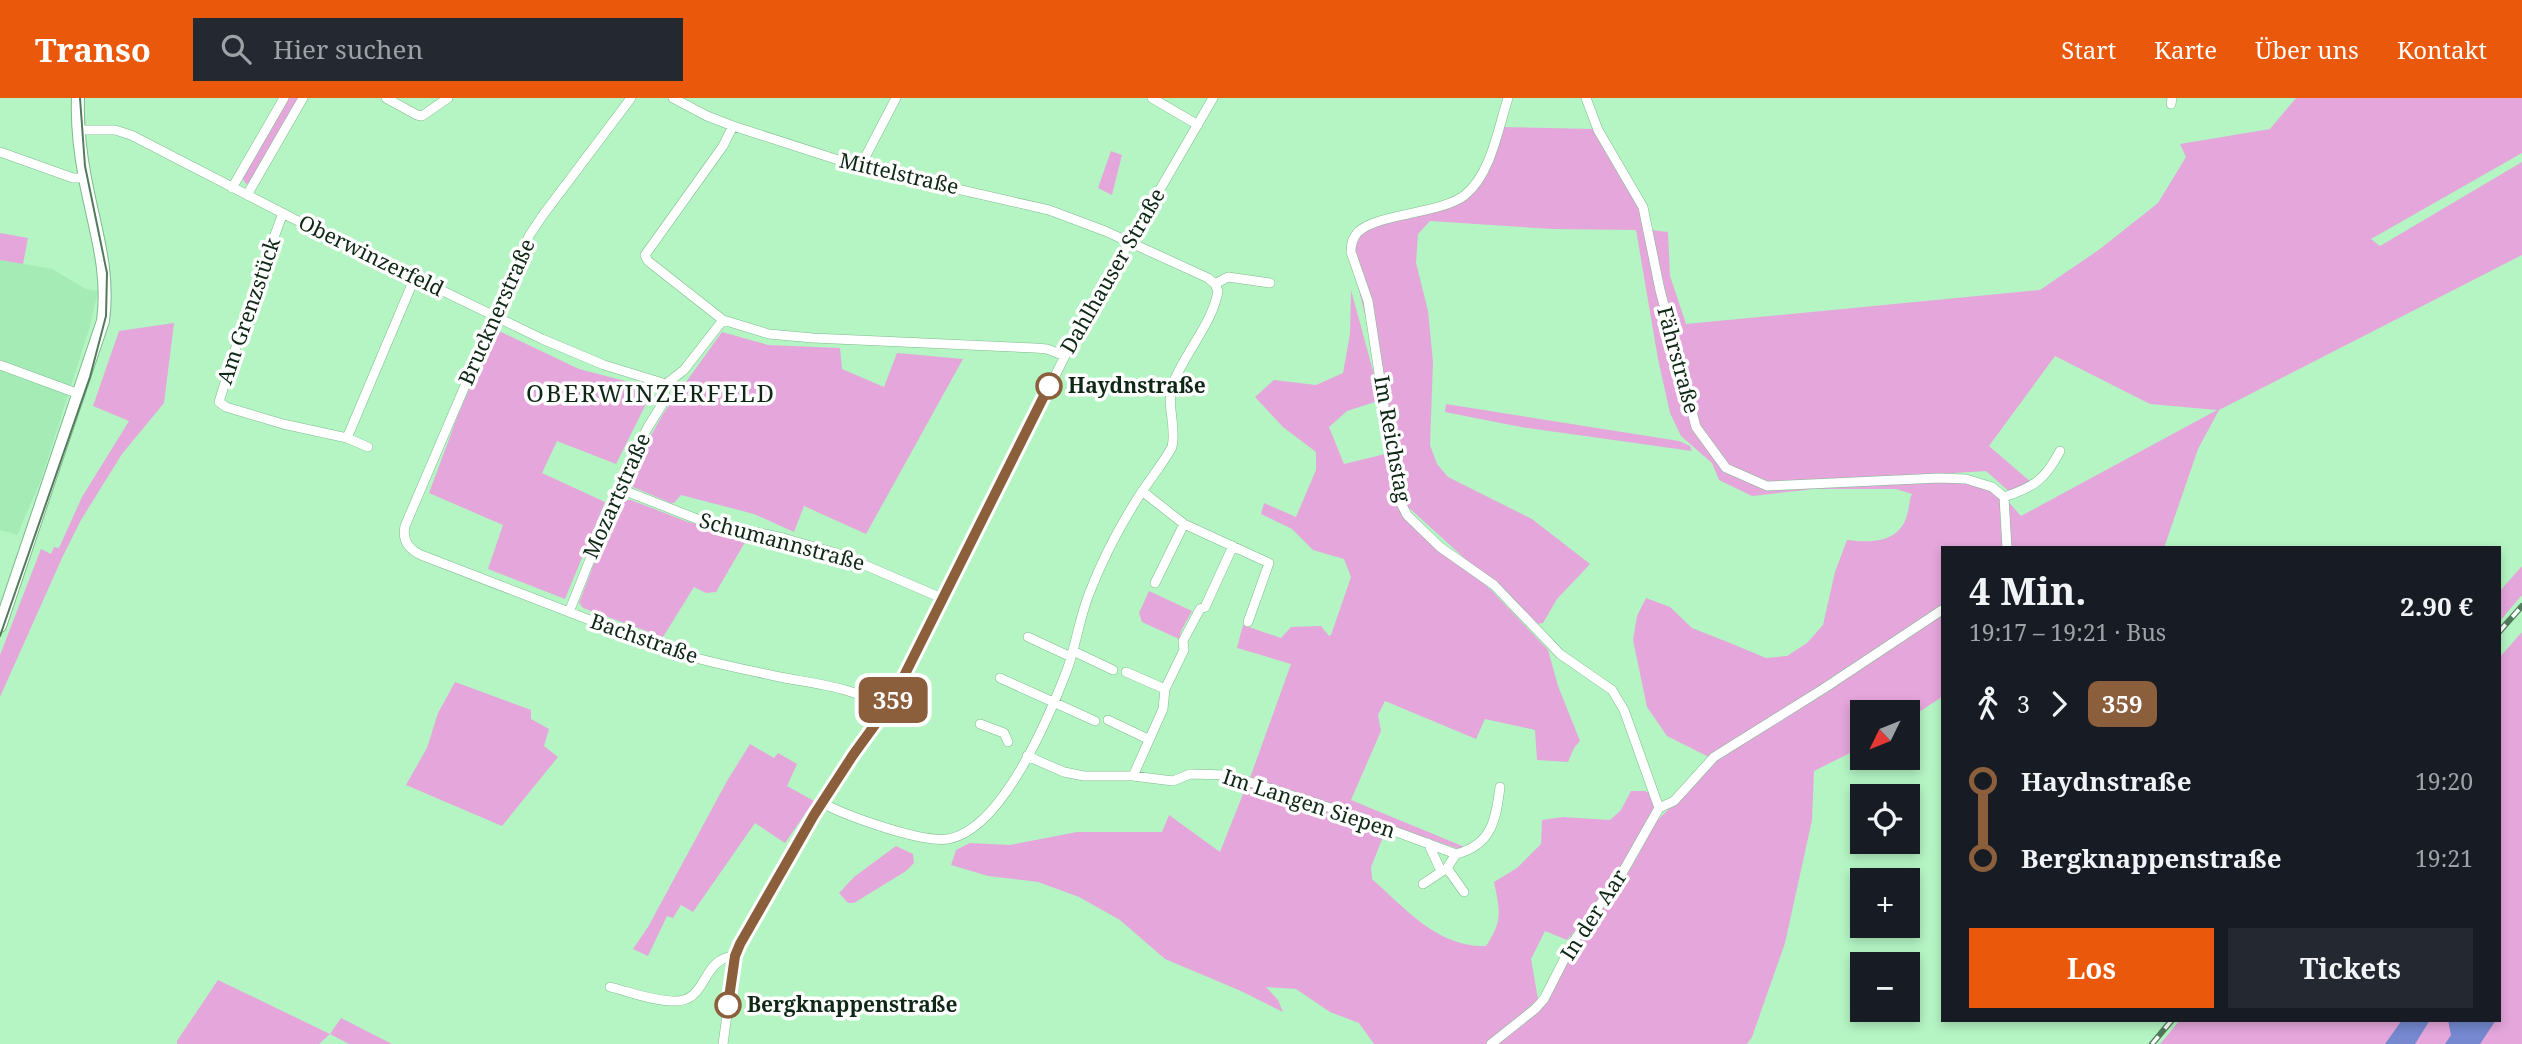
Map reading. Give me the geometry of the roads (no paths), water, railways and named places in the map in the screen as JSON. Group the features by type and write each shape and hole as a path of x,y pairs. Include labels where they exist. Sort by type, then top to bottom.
{"street":[{"path":"0,626 103,321 106,285 85,178 78,130 78,98"},
{"path":"232,188 284,98"},
{"path":"247,195 303,98"},
{"path":"386,98 422,116 448,98"},
{"name":"Brucknerstraße","path":"408,546 404,535 405,526 536,224 631,98"},
{"name":"Mittelstraße","path":"673,98 733,126 860,167 1041,207 1105,230 1215,284"},
{"path":"860,167 896,98"},
{"path":"1152,98 1198,125"},
{"name":"Dahlhauser Straße","path":"723,1044 735,956 748,929 822,803 887,709 1065,356 1213,98"},
{"name":"Im Reichstag","path":"1508,98 1486,165 1465,195 1451,202 1369,225 1356,234 1352,245 1351,252 1368,301 1374,332 1398,497 1408,515 1440,547 1494,585 1560,654 1612,690 1624,710 1659,808"},
{"name":"Fährstraße","path":"1586,98 1598,130 1643,206 1660,290 1696,427 1726,468 1766,486 1966,479 1992,487 2004,497"},
{"path":"733,126 723,146 645,254 648,261 723,320 776,335 1035,348 1047,349 1065,356"},
{"name":"Oberwinzerfeld","path":"78,130 115,130 131,135 232,188 495,316 596,362 666,384"},
{"path":"0,152 73,178 85,178"},
{"name":"Am Grenzstück","path":"283,213 251,300 219,402 226,407 284,424 347,438"},
{"path":"368,447 347,438 415,277"},
{"path":"822,803 845,815 885,827 949,839 970,830 1008,792 1053,702 1072,654 1086,601 1101,563 1142,491 1172,447 1174,437 1171,389 1216,300 1218,291 1215,284 1228,277 1270,283"},
{"name":"Mozartstraße","path":"569,612 618,488 663,403 666,384 684,370 723,320"},
{"path":"0,365 79,394"},
{"path":"2007,546 2004,497 2042,479 2060,452"},
{"name":"Schumannstraße","path":"618,488 697,519 783,538 839,554 944,599"},
{"path":"1142,491 1184,524 1269,563 1248,622"},
{"path":"1155,583 1184,524"},
{"name":"Bachstraße","path":"408,546 421,555 676,653 831,686 875,701 887,709"},
{"path":"1132,776 1163,709 1165,689 1184,650 1185,636 1200,609 1205,607 1233,546"},
{"path":"1659,808 1674,802 1714,757 1941,611"},
{"path":"1028,637 1113,670"},
{"path":"1126,671 1165,689"},
{"path":"1000,678 1095,721"},
{"path":"1108,720 1148,739"},
{"path":"980,724 1004,733 1008,742"},
{"name":"Im Langen Siepen","path":"1027,756 1071,773 1173,781 1190,774 1228,775 1343,812 1456,854"},
{"path":"1423,884 1444,869 1456,854 1467,851 1489,832 1496,820 1500,787"},
{"name":"In der Aar","path":"1492,1044 1544,999 1573,942 1621,875 1659,808"},
{"path":"1428,843 1444,869 1464,892"},
{"path":"610,987 679,1001 696,992 717,961 724,956 735,956"}],"water":[{"path":"2401,1022 2429,1022 2415,1044 2385,1044"},
{"path":"2448,1022 2495,1022 2480,1044 2445,1044 2451,1035"}],"tram line":[{"path":"0,636 90,377 106,316 107,273 85,166 80,98"}],"railway":[{"path":"2501,630 2522,606"},
{"path":"2152,1044 2170,1022"}],"place":[{"name":"Haydnstraße","path":"1049,386"},
{"name":"Bergknappenstraße","path":"728,1005"}],"district":[{"name":"OBERWINZERFELD","path":"651,394"}]}
